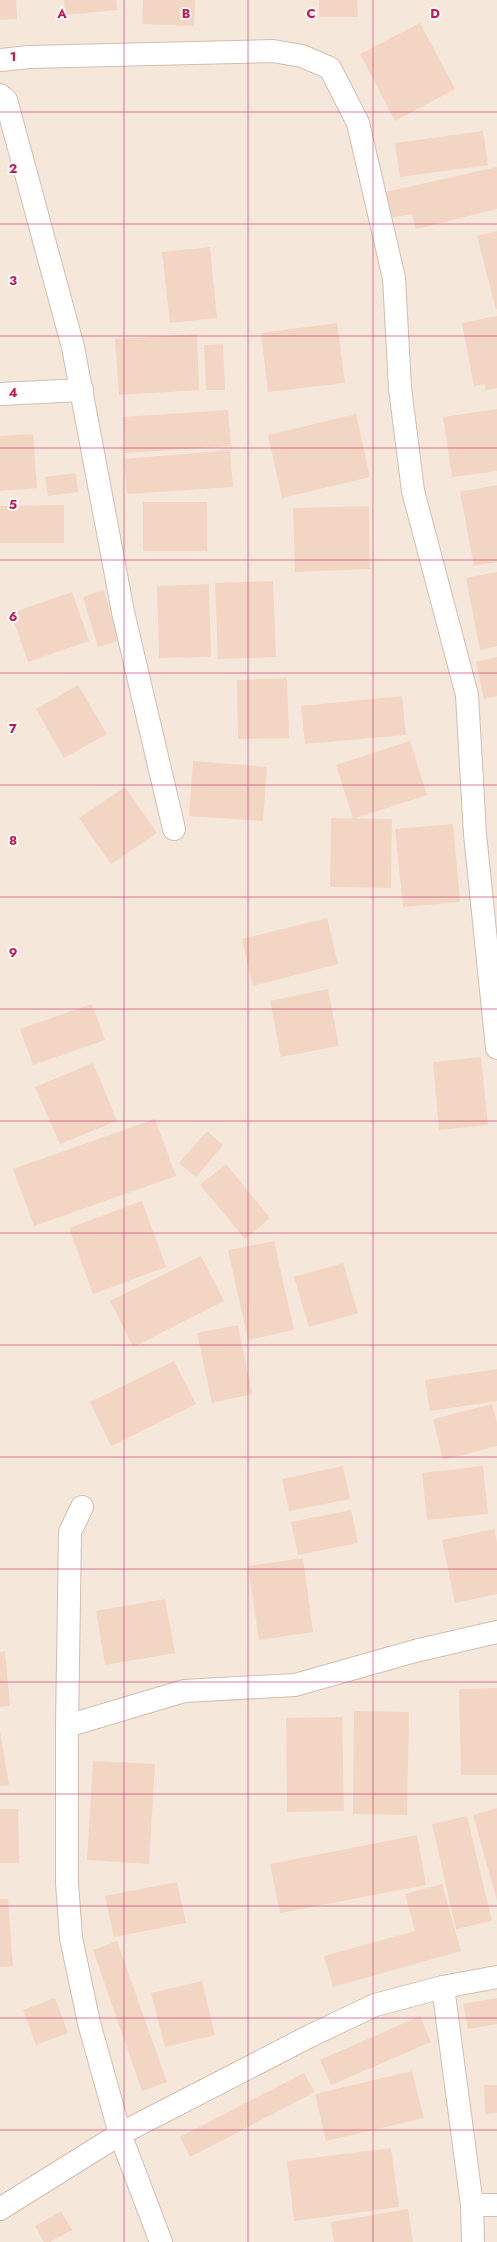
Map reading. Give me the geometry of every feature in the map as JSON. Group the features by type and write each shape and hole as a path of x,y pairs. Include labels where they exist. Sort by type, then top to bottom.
{"street":[{"path":"0,60 29,57 273,51 302,56 330,68 358,123 394,278 400,388 414,491 467,696 476,834 497,1048"},
{"path":"0,95 6,100 73,347 122,612 174,829"},
{"path":"0,394 82,390"},
{"path":"82,1507 70,1532 67,1726 67,1883 71,1938 89,2023 120,2134 161,2242"},
{"path":"67,1726 184,1691 295,1686 415,1651 497,1632"},
{"path":"0,2209 120,2134 310,2036 375,2005 443,1987 497,1977"},
{"path":"443,1987 472,2205 473,2242"},
{"path":"472,2205 497,2205"}],"shaded area":[{"path":"0,0 497,0 497,2242 0,2242"}],"building":[{"path":"0,0 16,0 17,19 0,20"},
{"path":"64,0 116,0 117,10 65,15"},
{"path":"143,0 195,0 194,26 142,24"},
{"path":"319,0 357,0 358,17 319,17"},
{"path":"420,23 455,89 395,121 360,54"},
{"path":"483,131 488,165 400,177 395,143"},
{"path":"497,167 497,209 416,229 412,214 392,218 385,192"},
{"path":"497,231 497,309 496,309 477,236"},
{"path":"210,247 217,318 170,323 162,252"},
{"path":"497,316 497,388 486,390 485,384 474,386 462,323"},
{"path":"337,323 345,383 268,392 261,333"},
{"path":"197,334 199,390 119,395 115,339"},
{"path":"223,344 225,390 206,390 204,345"},
{"path":"497,409 497,471 452,477 443,417"},
{"path":"228,410 231,446 125,453 123,417"},
{"path":"356,414 370,477 282,498 268,435"},
{"path":"33,434 37,488 0,491 0,436"},
{"path":"230,450 233,487 127,494 124,459"},
{"path":"76,473 78,492 48,496 45,477"},
{"path":"497,485 497,562 474,566 460,492"},
{"path":"143,502 207,502 207,551 143,551"},
{"path":"64,505 64,543 0,543 0,506"},
{"path":"369,506 370,569 295,572 293,508"},
{"path":"497,572 497,646 480,650 466,578"},
{"path":"273,581 276,657 218,659 215,583"},
{"path":"209,584 211,657 159,658 157,586"},
{"path":"104,590 119,641 98,647 83,597"},
{"path":"72,592 89,641 28,662 11,613"},
{"path":"497,657 497,696 484,699 476,662"},
{"path":"287,678 289,738 238,739 237,680"},
{"path":"78,685 107,734 64,758 36,709"},
{"path":"402,696 406,735 305,744 301,706"},
{"path":"410,741 427,795 353,819 336,765"},
{"path":"193,761 267,767 263,821 189,816"},
{"path":"125,787 157,833 111,864 79,818"},
{"path":"331,818 392,819 391,888 330,887"},
{"path":"453,824 460,902 403,907 395,829"},
{"path":"327,918 338,964 253,986 242,939"},
{"path":"328,989 339,1046 281,1057 270,1001"},
{"path":"92,1004 105,1040 33,1065 20,1029"},
{"path":"481,1057 488,1125 439,1130 433,1062"},
{"path":"93,1063 117,1121 60,1144 35,1087"},
{"path":"155,1119 176,1176 34,1226 13,1169"},
{"path":"207,1131 223,1145 196,1177 179,1163"},
{"path":"226,1164 270,1218 245,1239 200,1185"},
{"path":"142,1201 166,1267 93,1294 69,1228"},
{"path":"274,1241 294,1330 248,1340 228,1250"},
{"path":"201,1256 224,1301 133,1347 110,1301"},
{"path":"343,1263 358,1313 309,1327 294,1277"},
{"path":"238,1325 252,1394 212,1403 197,1333"},
{"path":"174,1361 196,1404 111,1446 90,1402"},
{"path":"497,1369 497,1401 430,1411 425,1380"},
{"path":"492,1404 497,1422 497,1446 443,1460 433,1419"},
{"path":"343,1466 350,1499 289,1511 282,1479"},
{"path":"483,1466 488,1514 427,1520 422,1473"},
{"path":"351,1510 358,1543 298,1555 291,1522"},
{"path":"494,1529 497,1542 497,1594 455,1603 442,1540"},
{"path":"303,1558 313,1632 259,1640 248,1566"},
{"path":"165,1599 175,1653 105,1665 96,1611"},
{"path":"5,1651 10,1706 0,1707 0,1652"},
{"path":"497,1688 497,1775 461,1775 459,1689"},
{"path":"354,1711 409,1712 407,1815 353,1814"},
{"path":"342,1717 344,1811 287,1812 286,1718"},
{"path":"0,1731 9,1785 0,1786"},
{"path":"93,1761 155,1764 149,1864 87,1860"},
{"path":"497,1808 497,1901 473,1815"},
{"path":"0,1809 18,1809 19,1863 0,1863"},
{"path":"467,1816 492,1921 456,1929 432,1824"},
{"path":"417,1835 426,1885 280,1913 270,1864"},
{"path":"177,1882 186,1923 114,1937 105,1896"},
{"path":"442,1884 461,1951 333,1987 324,1956 415,1931 405,1894"},
{"path":"0,1899 8,1899 13,1966 0,1967"},
{"path":"117,1941 167,2082 142,2091 93,1950"},
{"path":"202,1981 215,2035 165,2047 151,1993"},
{"path":"55,1998 68,2033 36,2045 23,2010"},
{"path":"497,1998 497,2024 468,2029 463,2004"},
{"path":"420,2016 431,2042 331,2085 320,2060"},
{"path":"412,2071 424,2118 326,2141 315,2094"},
{"path":"304,2073 315,2092 190,2157 180,2137"},
{"path":"484,2085 497,2085 497,2113 485,2114"},
{"path":"391,2148 399,2207 294,2221 287,2161"},
{"path":"408,2209 413,2242 334,2242 331,2222"},
{"path":"61,2211 72,2230 50,2242 44,2242 35,2226"}]}
